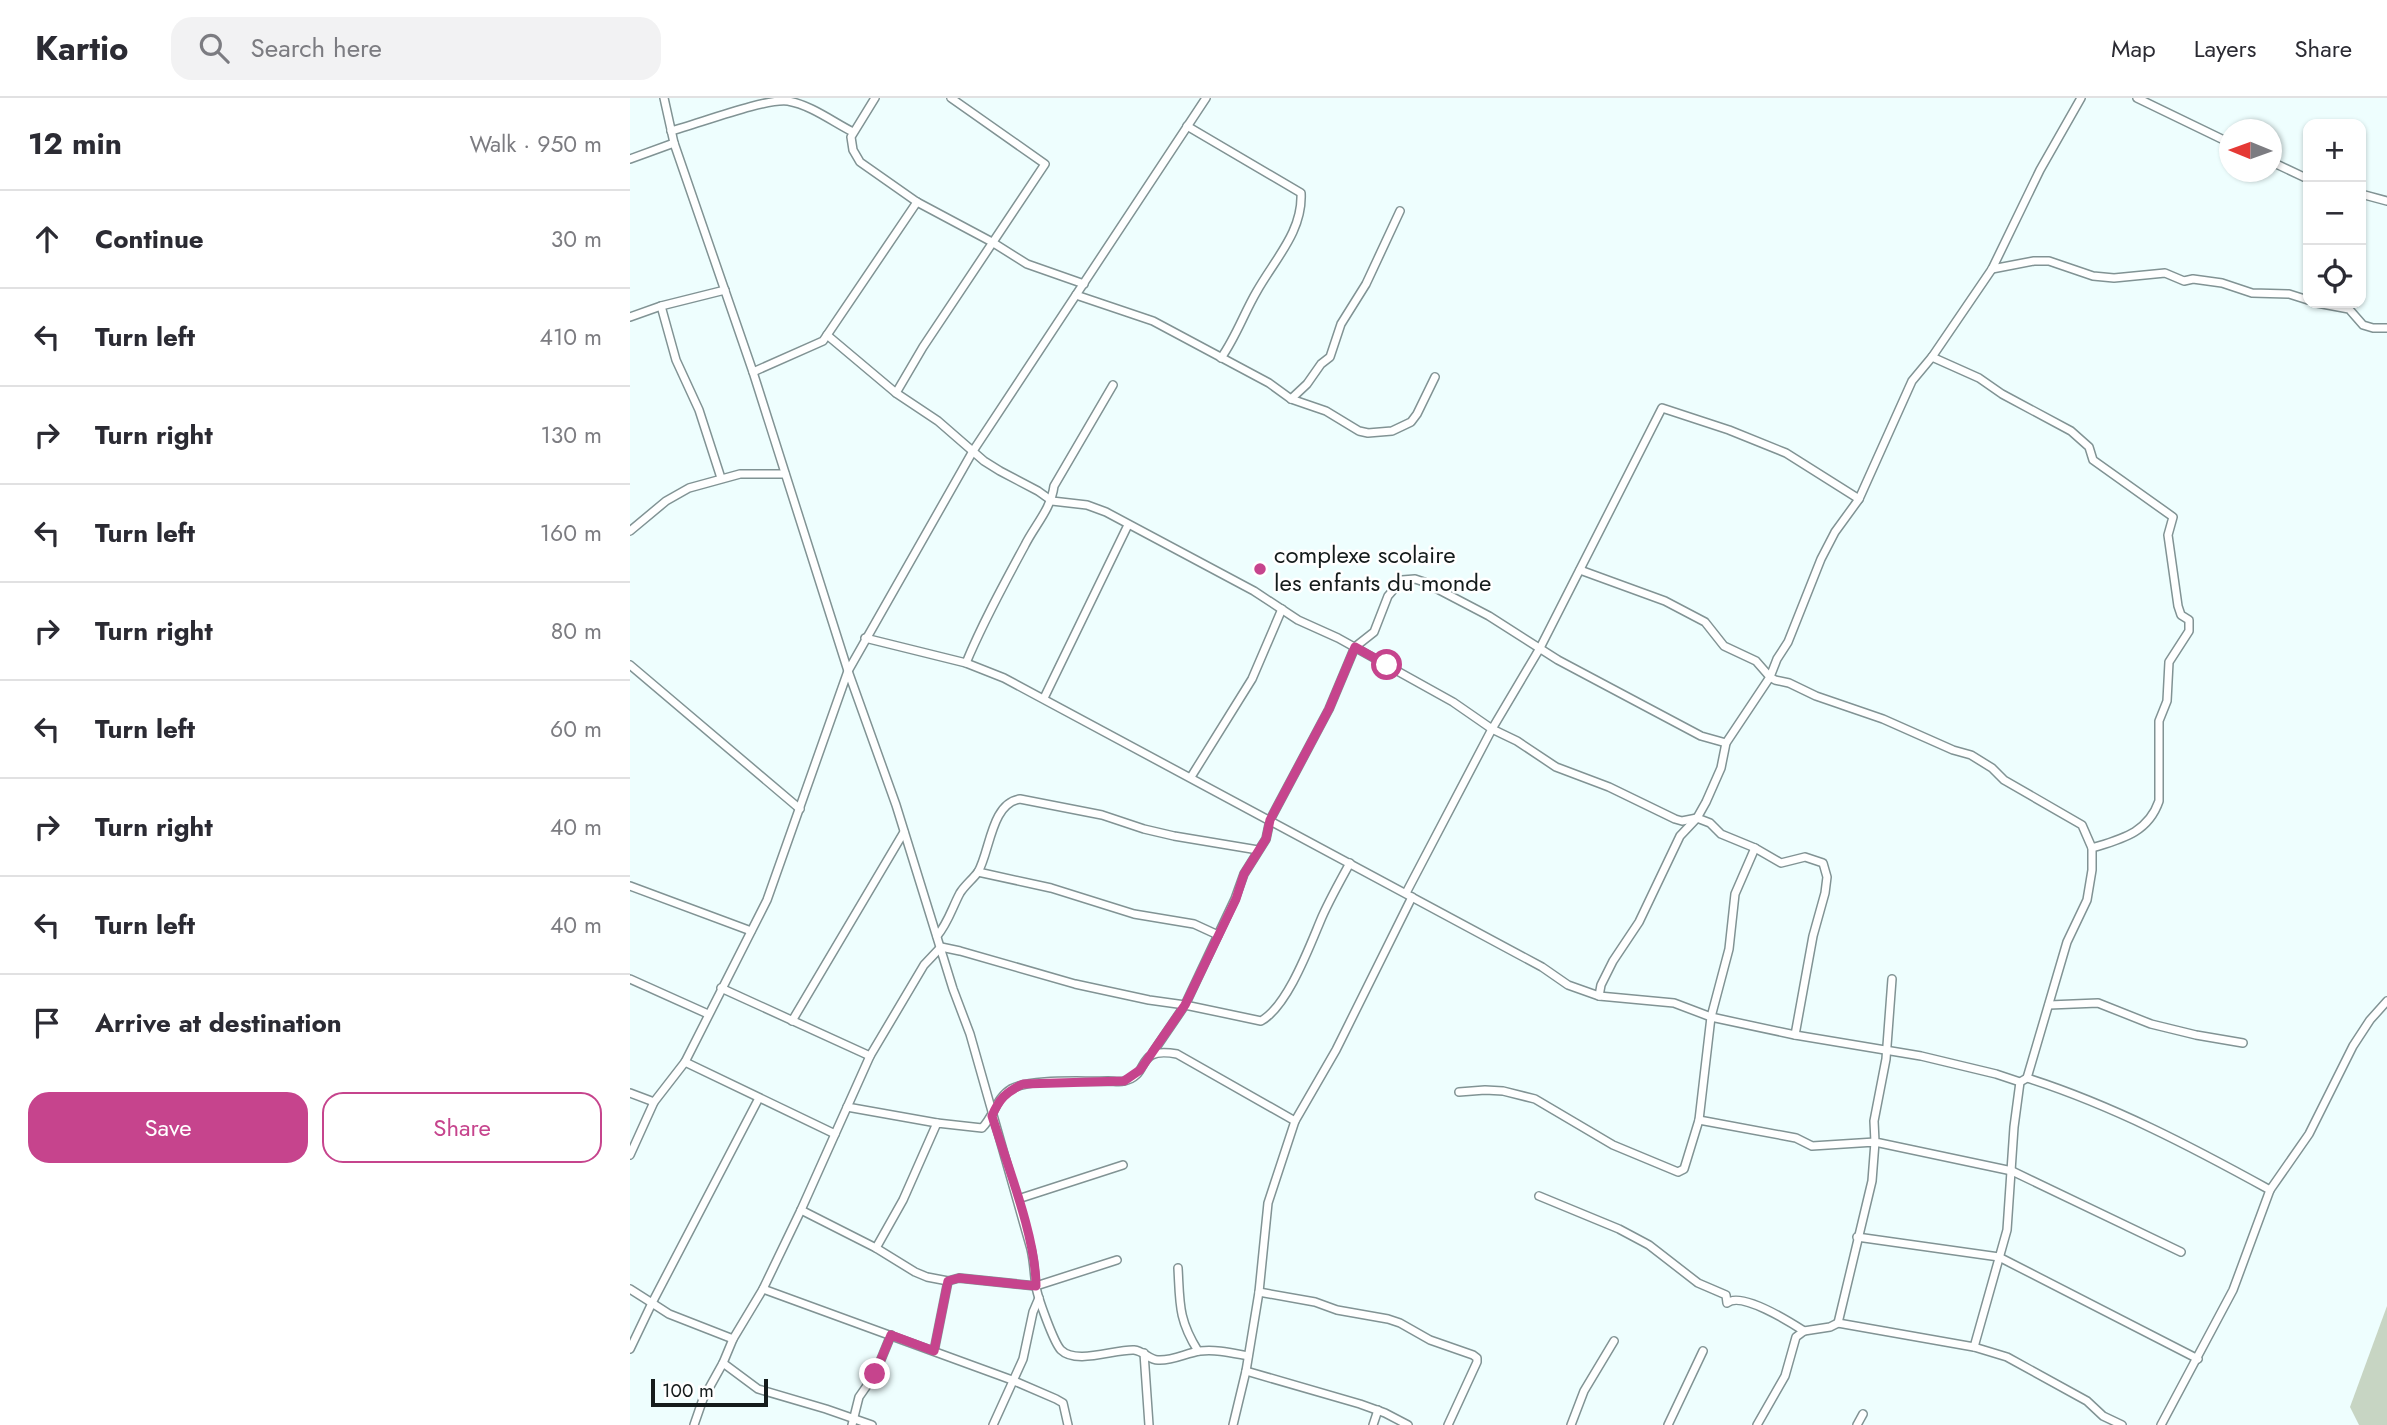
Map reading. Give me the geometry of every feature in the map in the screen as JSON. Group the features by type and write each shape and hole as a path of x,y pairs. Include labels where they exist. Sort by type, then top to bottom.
{"street":[{"path":"663,98 674,143 753,372 848,671 970,1034 1018,1199 1031,1249 1039,1297 1055,1341 1060,1350 1077,1357 1135,1350 1156,1360 1212,1350 1248,1356"},
{"path":"875,98 853,132 852,144 860,162 917,202 1027,264 1084,284"},
{"path":"896,393 923,347 1045,164 951,98"},
{"path":"630,1155 654,1102 685,1062 767,900 848,671 865,638 973,451 1206,98"},
{"path":"1600,996 1601,985 1613,961 1639,922 1680,836 1697,818 1721,768 1726,743 1770,677 1788,642 1821,559 1835,532 1858,499 1912,381 1932,357 1992,269 2040,170 2081,98"},
{"path":"2137,98 2219,138"},
{"path":"671,131 774,101 786,100 810,109 853,132"},
{"path":"1187,126 1301,193 1294,231 1257,290 1233,341 1221,358"},
{"path":"630,159 674,143"},
{"path":"2282,166 2303,176"},
{"path":"2366,195 2387,201"},
{"path":"753,372 823,341 917,202"},
{"path":"1291,399 1330,357 1340,324 1366,284 1400,211"},
{"path":"1992,269 2049,261 2093,276 2114,278 2165,273 2184,281 2193,279 2252,293 2289,295 2303,299"},
{"path":"630,317 661,306 725,290"},
{"path":"1076,295 1153,321 1269,383 1291,399 1326,411 1359,431 1392,431 1411,422 1418,414 1435,377"},
{"path":"661,306 676,360 699,410 721,478"},
{"path":"2344,308 2349,309 2363,325 2387,328"},
{"path":"827,335 896,393 938,421 1000,471 1052,501 1087,505 1128,524 1236,581 1298,620 1355,647 1453,702 1556,767 1609,787 1675,819 1682,821 1697,818 1710,823 1721,834 1755,848 1781,863 1805,857 1823,863 1827,871 1825,893 1813,936 1795,1035"},
{"path":"1932,357 1979,378 2002,394 2071,431 2089,447 2093,460 2173,517 2168,534 2178,606 2181,615 2189,620 2189,631 2169,662 2167,701 2159,721 2160,801 2146,825 2130,836 2092,848"},
{"path":"966,663 984,620 1026,542 1052,501 1054,486 1113,385"},
{"path":"1233,1425 1259,1292 1268,1203 1295,1121 1336,1050 1492,729 1539,648 1662,408 1729,430 1786,453 1858,499"},
{"path":"630,531 666,501 689,488 740,474 785,474"},
{"path":"1044,698 1128,524"},
{"path":"1580,570 1665,601 1705,622 1724,646 1756,661 1775,680 1789,683 1816,696 1883,719 1953,750 1971,755 1992,768 2004,780 2082,825 2092,848 2092,870 2087,900 2067,942 2024,1080 2014,1128 2007,1230 1974,1347"},
{"path":"847,1107 976,1129 982,1128 992,1116 1002,1096 1023,1084 1124,1081 1140,1070 1185,1005 1236,899 1244,874 1266,839 1270,820 1329,709 1355,647 1374,632 1392,590 1402,580 1424,582 1701,736 1726,743"},
{"path":"1191,777 1252,679 1282,609"},
{"path":"865,638 966,663 1004,678 1542,967 1568,985 1600,996 1674,1003 1711,1017 1795,1035 1922,1056 2072,1092 2202,1152 2270,1190"},
{"path":"631,669 800,809"},
{"path":"937,936 945,926 961,891 978,872 997,820 1010,802 1020,799 1102,814 1143,829 1174,836 1258,850"},
{"path":"792,1021 904,832"},
{"path":"1459,1092 1494,1091 1535,1099 1613,1145 1678,1172 1684,1169 1699,1120 1711,1017 1729,949 1735,894 1755,848"},
{"path":"941,947 1075,984 1257,1021 1265,1019 1287,991 1350,863"},
{"path":"978,872 1051,888 1134,914 1194,924 1218,935"},
{"path":"630,887 751,931"},
{"path":"694,1425 703,1399 733,1339 763,1289 802,1210 870,1056 923,965 941,947"},
{"path":"630,979 708,1014"},
{"path":"1839,1323 1872,1181 1874,1121 1886,1051 1892,979"},
{"path":"721,988 870,1056"},
{"path":"2161,1425 2234,1290 2270,1190 2309,1134 2353,1046 2370,1020 2387,1001"},
{"path":"2049,1005 2098,1003 2151,1024 2243,1043"},
{"path":"1153,1052 1177,1054 1295,1121"},
{"path":"685,1062 835,1134"},
{"path":"630,1093 654,1102"},
{"path":"630,1349 759,1098"},
{"path":"1699,1120 1796,1138 1812,1146 1875,1142 2012,1171 2181,1252"},
{"path":"876,1248 902,1200 937,1123"},
{"path":"1018,1199 1123,1165"},
{"path":"1539,1196 1619,1229 1649,1245 1698,1283 1726,1295 1727,1303 1738,1299 1784,1317 1804,1331"},
{"path":"802,1210 876,1248 915,1272 948,1281 959,1278 1036,1286 1117,1260"},
{"path":"1857,1237 2000,1257 2198,1359"},
{"path":"1178,1268 1181,1318 1198,1351"},
{"path":"934,1351 948,1281"},
{"path":"630,1289 669,1314 733,1339"},
{"path":"763,1289 1012,1380 1063,1403 1068,1425"},
{"path":"1259,1292 1388,1319 1430,1340 1473,1355 1477,1362 1448,1425"},
{"path":"993,1425 1023,1359 1039,1297"},
{"path":"1757,1425 1784,1377 1796,1337 1804,1331 1839,1323 1974,1347 2007,1357 2087,1401 2103,1416 2122,1425"},
{"path":"853,1422 859,1397 875,1374 891,1335"},
{"path":"1571,1425 1584,1391 1614,1341"},
{"path":"1668,1425 1703,1351"},
{"path":"1144,1353 1149,1425"},
{"path":"723,1363 758,1389 853,1422 872,1425"},
{"path":"1245,1371 1378,1410 1408,1425"},
{"path":"1373,1425 1378,1410"},
{"path":"1857,1425 1863,1414"}],"green space":[{"path":"2387,1306 2387,1425 2359,1425 2350,1407"}],"place":[{"name":"complexe scolaire les enfants du monde","path":"1260,569"}],"route":[{"path":"875,1374 891,1335 934,1351 948,1281 959,1278 1036,1286 1031,1249 992,1116 1002,1096 1023,1084 1124,1081 1140,1070 1185,1005 1236,899 1244,874 1266,839 1270,820 1329,709 1355,647 1387,665"}]}
